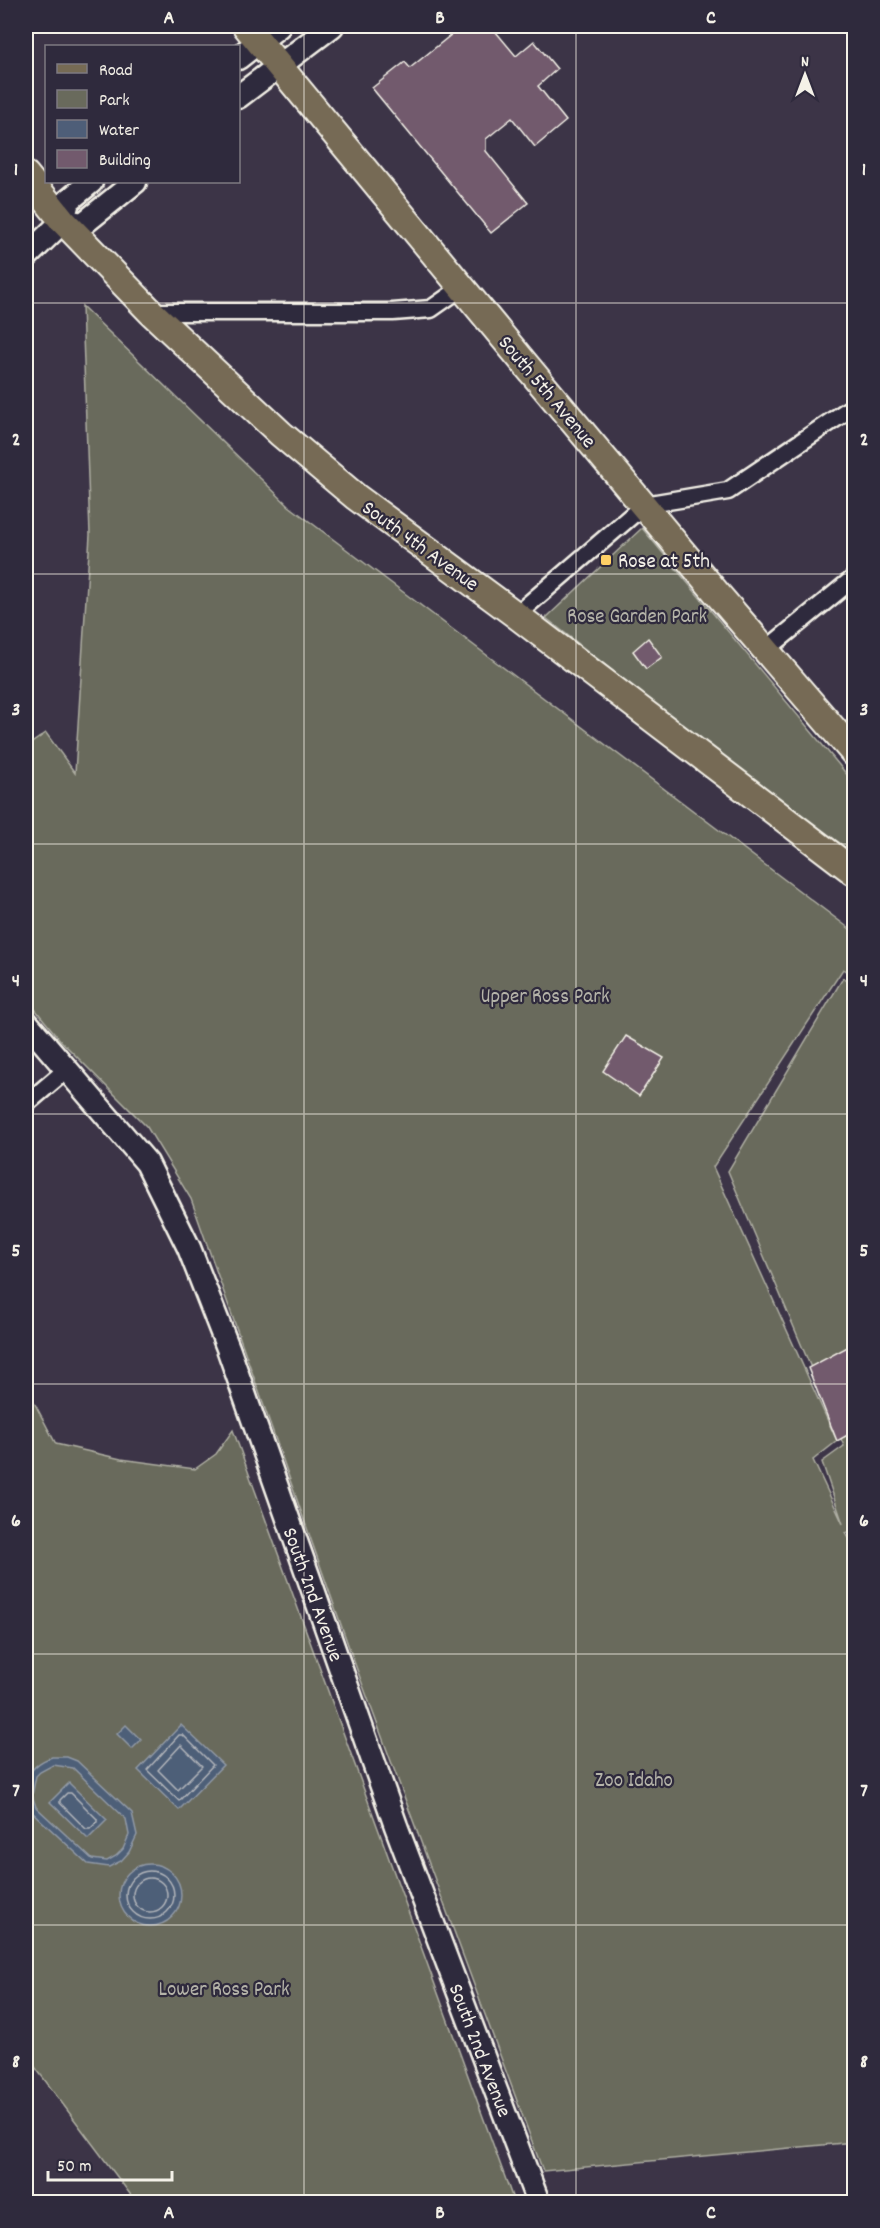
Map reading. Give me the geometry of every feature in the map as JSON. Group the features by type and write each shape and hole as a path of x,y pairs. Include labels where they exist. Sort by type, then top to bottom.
{"main road":[{"name":"South 5th Avenue","path":"252,34 461,288 855,753"},
{"name":"South 4th Avenue","path":"26,175 63,221 151,312 281,434 356,496 855,872"}],"street":[{"path":"240,55 252,34 279,26"},
{"path":"240,95 332,26"},
{"path":"26,257 63,221 68,201 90,183"},
{"path":"63,221 83,224 134,183"},
{"path":"151,312 393,312 431,309 461,288"},
{"path":"516,615 644,505 728,491 855,406"},
{"path":"766,650 855,578"},
{"name":"South 2nd Avenue","path":"26,1022 147,1163 189,1248 228,1348 400,1837 538,2202"},
{"path":"26,1104 66,1070"}],"green space":[{"path":"82,306 289,506 854,932 854,977 843,969 713,1167 837,1441 813,1460 843,1524 822,1462 844,1446 728,1171 843,978 854,985 854,1530 846,1533 849,1538 854,1536 854,2142 543,2171 352,1656 191,1199 147,1127 61,1041 26,998 26,747 46,733 75,773 90,535"},
{"name":"Rose Garden Park","path":"642,528 854,783 854,862 546,618"},
{"name":"Lower Ross Park","path":"26,1387 56,1444 121,1459 195,1469 216,1454 233,1430 514,2202 136,2202 26,2055"}],"water":[{"path":"126,1725 141,1740 132,1749 117,1734"},
{"path":"181,1725 223,1765 179,1810 138,1770"},
{"path":"52,1757 67,1757 77,1761 132,1813 137,1835 129,1852 121,1861 109,1867 88,1864 31,1811 25,1794 27,1778 44,1761","holes":["53,1765 73,1768 126,1819 129,1835 123,1849 107,1861 92,1859 36,1807 32,1795 36,1776"]},
{"path":"69,1783 107,1820 88,1839 50,1802"},
{"path":"150,1864 172,1873 181,1895 172,1917 150,1926 128,1917 119,1895 128,1873"}],"building":[{"path":"462,26 491,26 516,56 534,41 557,69 538,86 566,121 535,147 512,118 486,139 486,151 528,203 491,233 372,88 405,62 410,68"},
{"path":"648,638 662,657 646,669 633,651"},
{"path":"626,1036 664,1058 639,1096 603,1071"},
{"path":"855,1343 855,1431 837,1441 808,1368"}],"place":[{"name":"Rose at 5th","path":"606,560"}],"park label":[{"name":"Upper Ross Park","path":"545,995"},
{"name":"Zoo Idaho","path":"634,1779"}]}
